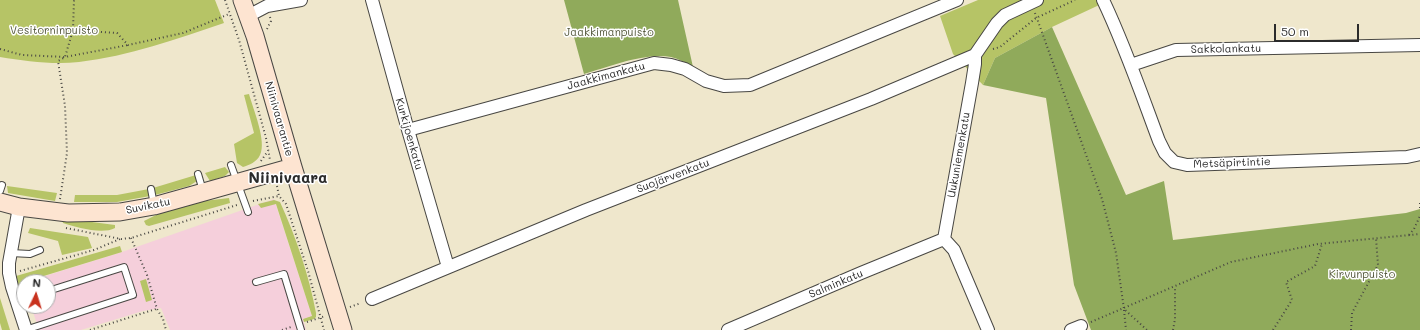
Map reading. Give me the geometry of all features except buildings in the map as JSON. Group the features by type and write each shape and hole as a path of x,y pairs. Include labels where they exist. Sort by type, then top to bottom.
{"main road":[{"name":"Niinivaarantie","path":"245,8 343,330"},
{"name":"Suvikatu","path":"0,202 19,207 57,212 83,214 120,212 154,206 293,167"}],"street":[{"path":"245,8 301,0"},
{"name":"Kurkijoenkatu","path":"372,0 448,267"},
{"name":"Jaakkimankatu","path":"408,130 654,63 671,65 685,69 706,81 724,86 750,85 957,0"},
{"name":"Uukuniemenkatu","path":"944,239 972,83 975,55 990,33 1005,16 1035,0"},
{"name":"Metsäpirtintie","path":"1103,0 1131,65 1159,141 1165,153 1174,162 1187,165 1407,157 1420,154"},
{"name":"Sakkolankatu","path":"1131,65 1176,50 1420,45"},
{"name":"Suojärvenkatu","path":"372,299 586,210 871,99 975,55"},
{"path":"16,289 7,263 19,207"},
{"path":"944,239 954,250 988,330"},
{"name":"Salminkatu","path":"728,330 944,239"},
{"path":"22,314 25,330"}],"lane":[{"path":"232,165 248,212"},
{"path":"198,174 204,192"},
{"path":"151,189 154,206"},
{"path":"7,263 40,250"},
{"path":"25,330 133,295 124,267 56,288"},
{"path":"256,282 284,274 301,327"}],"path":[{"path":"57,212 67,153 65,106 58,62 65,57 73,30 74,0"},
{"path":"224,0 239,40"},
{"path":"1035,0 1036,18 1102,199 1116,253 1126,330"},
{"path":"975,55 1000,47 1036,18 1076,0"},
{"path":"0,49 22,55 65,57 103,51 183,33 229,14"},
{"path":"73,30 117,33 128,45"},
{"path":"258,164 268,151"},
{"path":"1420,203 1420,210"},
{"path":"1409,235 1420,216"},
{"path":"1076,328 1124,309 1231,262 1322,244 1420,234"},
{"path":"131,238 147,275 157,309 163,319 166,330"},
{"path":"1351,330 1352,313 1378,265 1376,238"},
{"path":"7,263 32,268 94,250 121,239"},
{"path":"1273,330 1292,300 1286,282 1315,266 1322,244"},
{"path":"1173,330 1175,318 1175,287"},
{"path":"90,330 157,309"},
{"path":"1124,309 1146,330"},
{"path":"301,327 321,318"}],"shaded area":[{"path":"274,199 312,316 303,319 306,330 170,330 161,308 143,311 81,330 39,330 34,314 56,314 56,274 52,274 122,252"}],"green space":[{"name":"Vesitorninpuisto","path":"0,0 215,0 224,23 153,46 116,56 79,62 49,63 0,57"},
{"name":"Jaakkimanpuisto","path":"564,0 678,0 693,67 680,60 661,56 639,58 584,74"},
{"path":"978,0 1110,0 1052,27 995,58 983,85 953,54 940,16"},
{"name":"Kirvunpuisto","path":"1052,27 1126,195 1164,181 1173,240 1406,213 1420,209 1420,330 1091,330 1074,285 1046,98 983,85 995,58"},
{"path":"249,94 261,134 262,149 257,160 243,167 237,163 234,144 254,133 244,95"},
{"path":"225,167 229,172 225,176 210,181 205,173"},
{"path":"196,175 197,181 189,186 155,195 153,188"},
{"path":"7,186 57,193 55,201 8,193"},
{"path":"149,189 150,196 117,202 74,202 75,195 117,195"},
{"path":"229,198 230,203 149,226 146,225 144,221 166,210 187,203"},
{"path":"274,200 280,202 286,215 297,242 310,285 316,317 304,322 303,319 312,316 276,204 261,208 258,204"},
{"path":"69,219 115,225 115,228 96,231 63,223 62,220"},
{"path":"30,228 88,237 92,248 62,255 58,241 28,233"},
{"path":"120,246 122,252 50,274 23,274"},
{"path":"146,279 152,300 146,302 140,281"},
{"path":"0,298 10,330 2,330 0,323"}],"district":[{"name":"Niinivaara","path":"288,178"}]}
